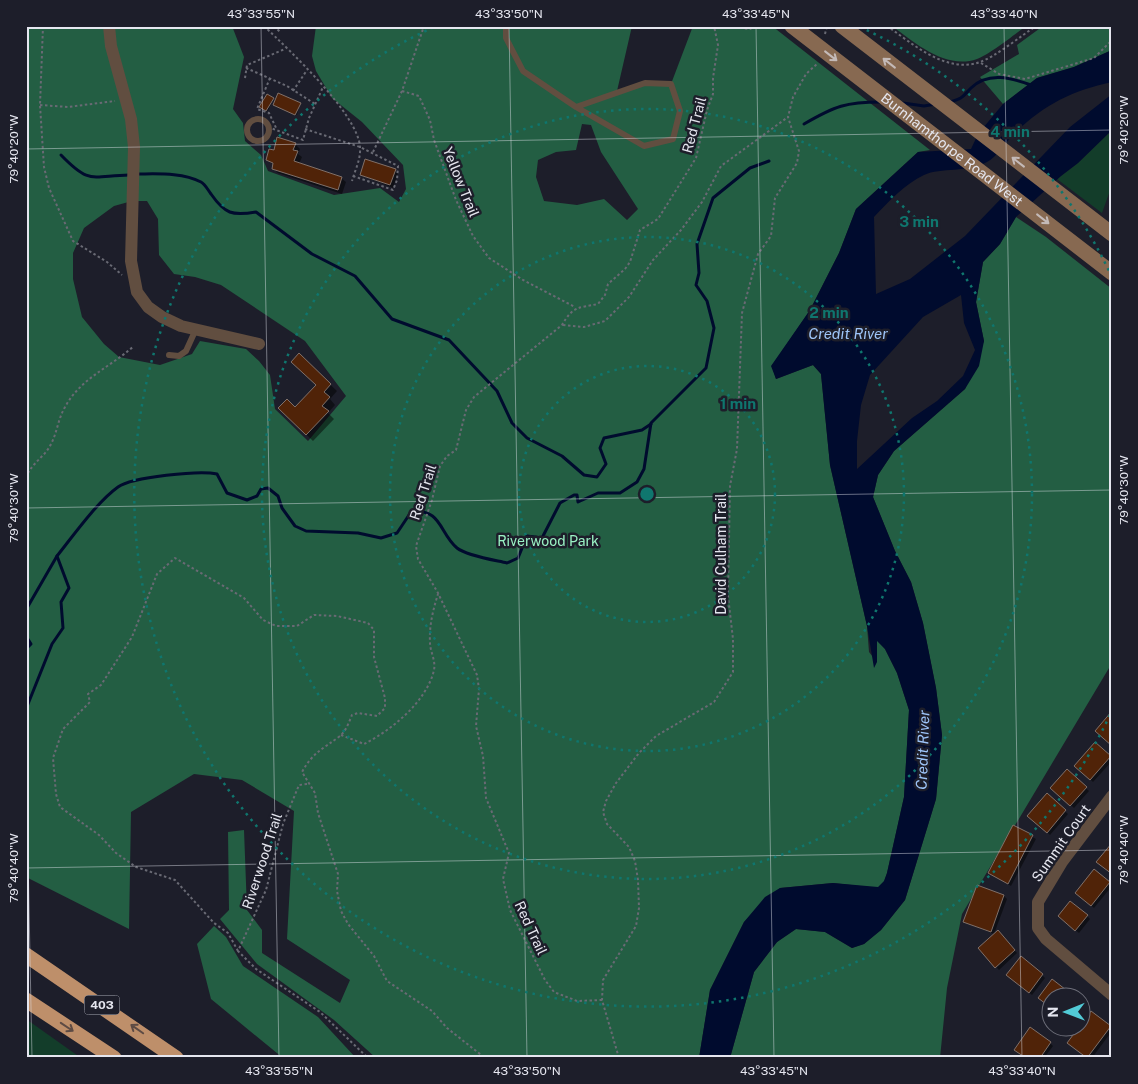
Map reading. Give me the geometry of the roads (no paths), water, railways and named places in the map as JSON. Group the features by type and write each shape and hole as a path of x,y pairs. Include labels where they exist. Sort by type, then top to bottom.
{"highway":[{"name":"403","path":"26,954 176,1058"},
{"name":"403","path":"26,1000 114,1058"}],"main road":[{"name":"Burnhamthorpe Road West","path":"792,26 1112,272"},
{"path":"842,26 1112,234"}],"street":[{"path":"109,26 111,46 126,100 134,147 131,261 137,292 148,307 162,317 196,329 259,344"},
{"name":"Summit Court","path":"1112,796 1062,862 1038,902 1037,916 1038,928 1046,939 1112,995"}],"lane":[{"path":"506,26 506,38 523,71 576,107 644,146 673,138 680,110 671,84 645,83 576,107"},
{"path":"242,118 249,124"},
{"path":"254,120 261,120 268,127 266,136 258,141 252,139 248,134 249,124 254,120"},
{"path":"169,355 180,356 186,351 196,329"}],"water":[{"name":"Credit River","path":"1112,50 1112,82 1083,90 1047,107 1024,124 994,157 987,162 972,168 938,171 924,175 910,183 874,217 876,294 910,279 965,236 1070,127 1112,94 1112,130 1078,163 1016,217 1000,244 983,262 976,302 984,341 979,366 965,389 894,451 878,475 873,497 895,551 911,582 923,623 936,688 942,735 936,799 905,900 881,930 864,944 852,948 825,932 796,929 777,942 754,972 730,1058 699,1058 710,990 744,922 765,897 780,888 833,883 878,887 884,881 887,873 904,797 909,710 897,673 885,649 877,641 877,662 874,668 867,626 830,465 821,374 813,365 776,379 771,366 810,310 839,253 856,209 918,152 971,149 978,134 1003,104 1037,78 1074,67","holes":["961,295 964,323 975,350 963,376 937,401 912,418 857,469 857,441 861,405 870,375 923,317"]}],"waterway":[{"path":"950,102 962,97 971,88 985,79 1008,78 1031,85"},
{"path":"804,124 841,106 881,102"},
{"path":"903,103 924,106 936,104"},
{"path":"61,155 85,175 92,177 129,175"},
{"path":"26,709 52,644 63,628 61,602 69,588 57,556 102,501 110,493 126,483 166,475 217,474 227,493 247,500 257,496 261,489 268,488 278,496 282,508 295,526 306,531 358,533 381,538 397,533 411,512 421,512 429,514 434,518 451,542 461,551 507,563 518,558 527,536 542,538 560,503 574,495 577,495 578,502 598,493 620,493 637,482 644,469 651,423 706,368 714,328 707,301 696,285 699,273 697,244 713,198 750,168 769,161"},
{"path":"136,174 178,175 201,182 225,210 241,214 256,212 312,254 355,276 392,319 449,340 497,391 512,423 527,438 562,456 584,475 597,477 606,464 600,448 604,438 642,430 651,424"},
{"path":"26,614 27,608 57,556"},
{"path":"26,636 31,644 26,649"}],"park label":[{"name":"Riverwood Park","path":"548,541"}]}
